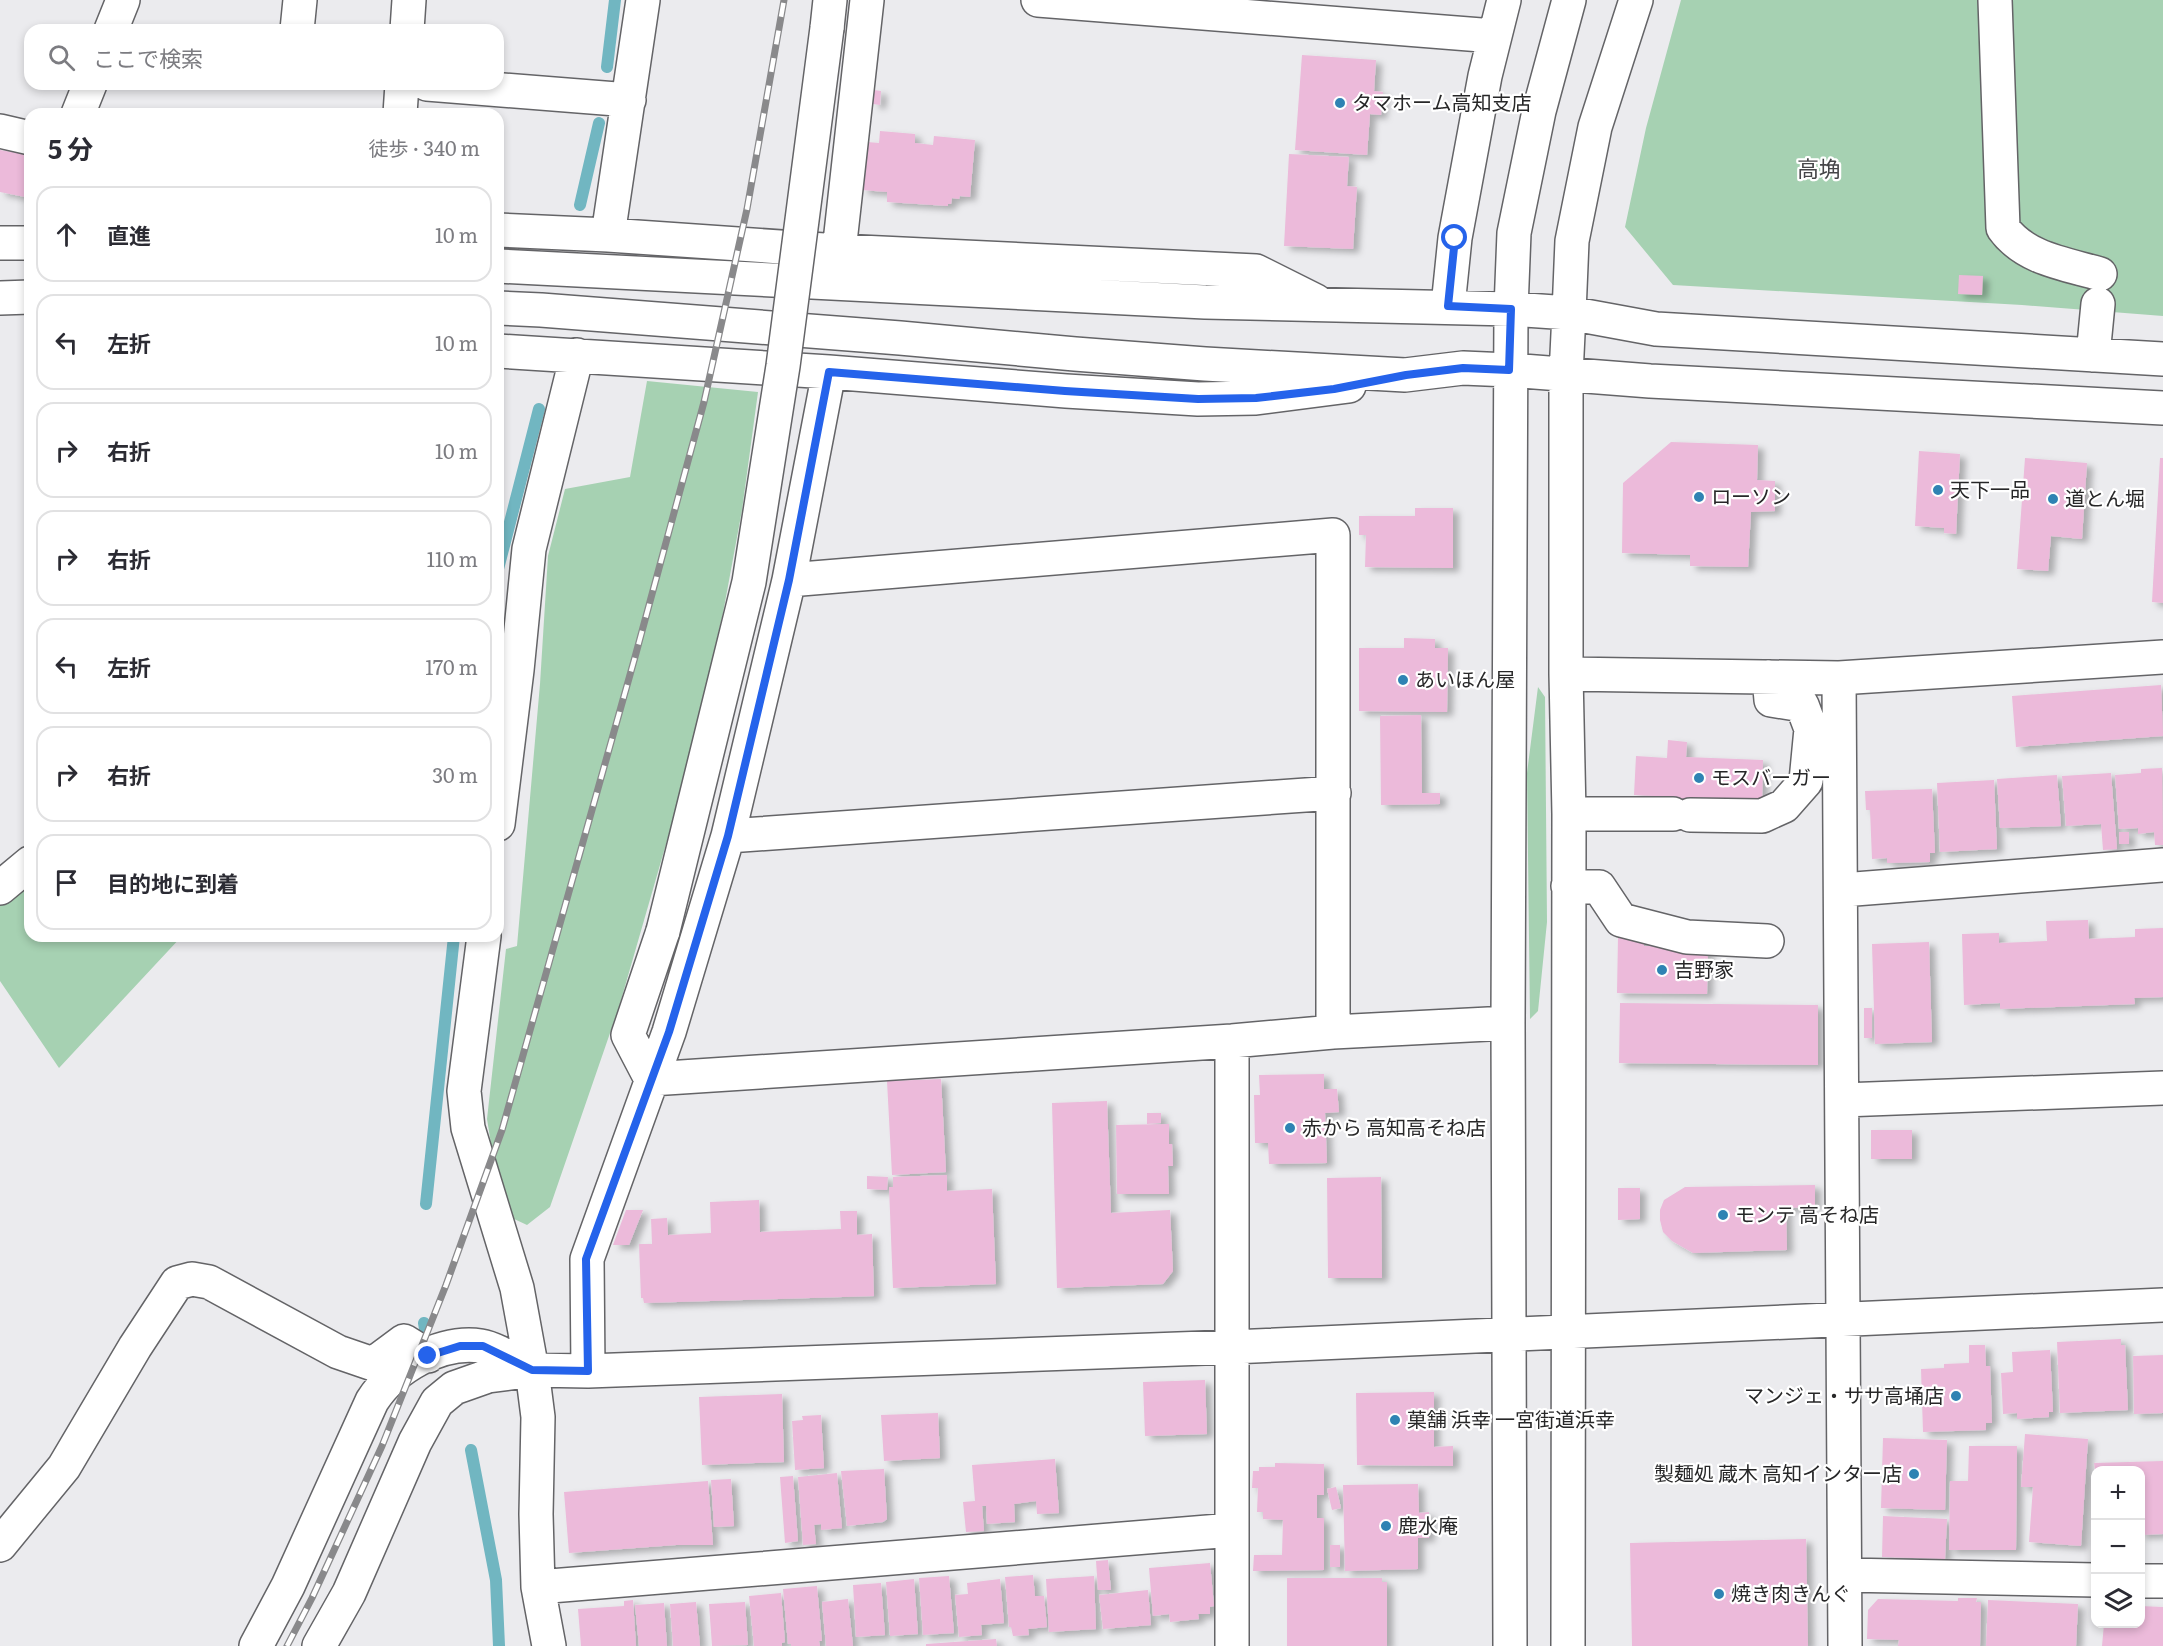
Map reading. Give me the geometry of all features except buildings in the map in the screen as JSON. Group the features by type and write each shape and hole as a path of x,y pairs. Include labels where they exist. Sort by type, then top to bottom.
{"street":[{"path":"113,24 123,0"},
{"path":"298,24 300,0"},
{"path":"407,24 409,0"},
{"path":"608,235 643,0"},
{"path":"839,251 867,0"},
{"path":"1038,0 1494,36"},
{"path":"1448,306 1455,238 1494,36 1504,0"},
{"path":"1510,1646 1508,1023 1511,309 1514,233 1539,111 1569,0"},
{"path":"1568,1646 1569,814 1566,674 1566,375 1572,241 1595,127 1636,0"},
{"path":"1995,0 2003,228 2012,241 2099,289 2093,355"},
{"path":"651,1079 628,1035 663,931 749,582 783,366 828,14"},
{"path":"80,108 88,90"},
{"path":"400,108 402,90"},
{"path":"503,90 629,100"},
{"path":"0,131 24,137"},
{"path":"504,230 839,251 1256,271 1327,306"},
{"path":"0,243 24,243"},
{"path":"504,266 1205,302 1511,309 1569,313 1656,329 2163,359"},
{"path":"0,298 24,297"},
{"path":"504,308 900,338 1099,356 1406,375"},
{"path":"504,351 1198,399 1256,398 1334,389 1406,375 1463,368 2163,408"},
{"path":"504,775 517,670 508,638 577,355"},
{"path":"588,1371 586,1259 669,1032 728,836 789,580 829,372"},
{"path":"789,580 1333,535 1333,1032"},
{"path":"1566,674 1839,678 2163,657"},
{"path":"1569,814 1762,816 1784,806 1806,781 1811,729 1802,705 1771,700 1769,677"},
{"path":"1839,678 1845,1319 1845,1646"},
{"path":"728,836 1334,793"},
{"path":"1842,890 2163,865"},
{"path":"0,888 24,868"},
{"path":"1568,886 1599,887 1620,920 1688,937 1767,941"},
{"path":"483,942 464,1091 468,1128 517,1288 532,1370 538,1418 536,1514 538,1587 549,1646"},
{"path":"651,1079 1232,1041 1333,1032 1508,1023"},
{"path":"1232,1041 1233,1646"},
{"path":"1843,1100 2163,1088"},
{"path":"0,1545 64,1467 135,1347 177,1283 192,1279 209,1282 338,1352 373,1364 404,1341 428,1356"},
{"path":"319,1646 349,1593 415,1442 437,1402 454,1388 477,1378 532,1370 588,1371 1232,1347 2163,1305"},
{"path":"256,1646 288,1586 372,1401 382,1386 404,1368 428,1356 460,1346 483,1346 532,1370"},
{"path":"538,1587 1232,1530"},
{"path":"1845,1575 2091,1580"},
{"path":"2145,1581 2163,1581"}],"green space":[{"path":"1681,0 2163,0 2163,316 2022,305 1673,285 1625,227 1646,128"},
{"path":"647,381 758,392 742,510 723,613 679,799 619,1007 550,1207 527,1225 512,1218 499,1193 487,1119 506,949 517,946 540,684 548,556 565,489 630,477"},
{"path":"1538,687 1545,697 1547,922 1538,1011 1530,1019 1527,773"},
{"path":"24,878 24,942 176,942 59,1068 0,981 0,898"}],"waterway":[{"path":"607,67 615,0"},
{"path":"580,205 599,123"},
{"path":"504,546 539,409"},
{"path":"426,1204 453,942"},
{"path":"424,1323 425,1329"},
{"path":"471,1450 496,1580 499,1646"}],"railway":[{"path":"287,1646 312,1598 382,1446 446,1285 502,1130 704,402 747,209 784,0"}],"place":[{"name":"タマホーム高知支店","path":"1340,103"},
{"name":"天下一品","path":"1938,490"},
{"name":"ローソン","path":"1699,497"},
{"name":"道とん堀","path":"2053,499"},
{"name":"あいほん屋","path":"1403,680"},
{"name":"モスバーガー","path":"1699,778"},
{"name":"吉野家","path":"1662,970"},
{"name":"赤から 高知高そね店","path":"1290,1128"},
{"name":"モンテ 高そね店","path":"1723,1215"},
{"name":"マンジェ・ササ高埇店","path":"1956,1396"},
{"name":"菓舗 浜幸 一宮街道浜幸","path":"1395,1420"},
{"name":"製麺処 蔵木 高知インター店","path":"1914,1474"},
{"name":"鹿水庵","path":"1386,1526"},
{"name":"焼き肉きんぐ","path":"1719,1594"}],"district":[{"name":"高埆","path":"1819,169"}],"route":[{"path":"428,1356 460,1346 483,1346 532,1370 588,1371 586,1259 669,1032 728,836 789,580 829,372 1198,399 1256,398 1334,389 1406,375 1463,368 1509,370 1511,309 1448,306 1455,238"}]}
